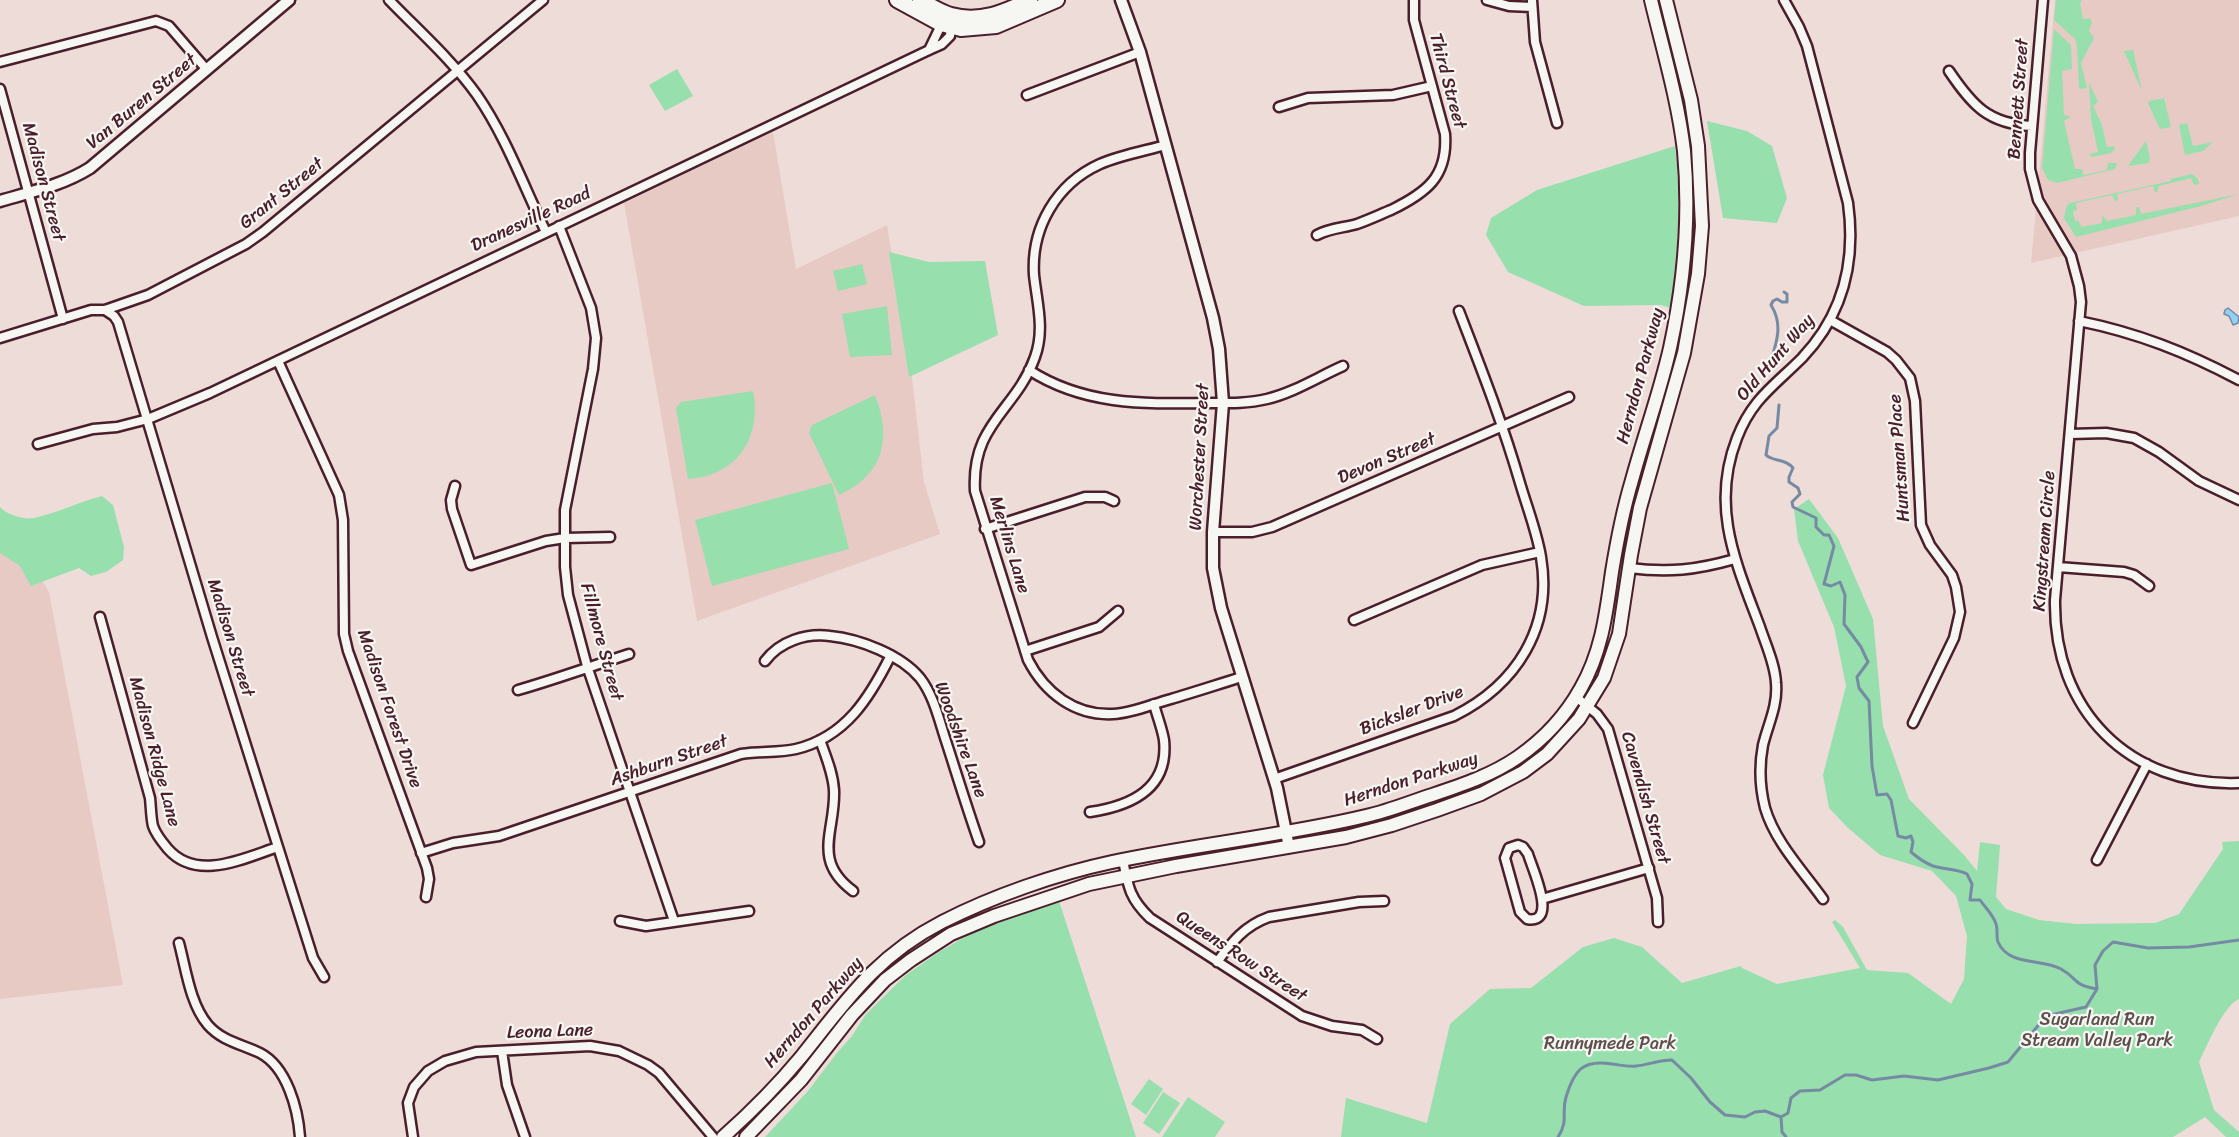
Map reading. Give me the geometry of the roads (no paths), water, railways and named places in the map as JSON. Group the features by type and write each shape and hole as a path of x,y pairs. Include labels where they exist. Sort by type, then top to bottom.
{"main road":[{"path":"897,0 961,29 996,26 1057,0"},
{"path":"920,0 947,22 982,18 1007,11 1030,0"},
{"name":"Herndon Parkway","path":"723,1137 793,1066 852,992 874,969 940,923 978,906 1074,872 1123,860 1286,832 1384,811 1487,775 1516,759 1541,739 1576,697 1595,659 1605,629 1620,526 1629,487 1670,348 1684,255 1686,189 1682,140 1674,94 1651,0"},
{"name":"Herndon Parkway","path":"746,1137 801,1080 863,1002 885,980 943,938 987,919 1067,890 1126,876 1376,829 1495,788 1523,772 1547,754 1569,731 1588,706 1604,678 1619,634 1640,508 1684,353 1696,290 1701,242 1701,178 1696,129 1666,0"}],"street":[{"name":"Van Buren Street","path":"0,201 66,181 90,168 290,0"},
{"path":"389,0 458,70 492,119 546,232"},
{"name":"Grant Street","path":"0,338 91,310 105,310 148,295 246,244 543,0"},
{"name":"Worchester Street","path":"1121,0 1134,29 1211,306 1219,349 1223,403 1213,532 1213,568 1216,589 1274,779 1289,847"},
{"name":"Third Street","path":"1317,235 1333,228 1367,221 1406,203 1422,193 1441,169 1446,145 1445,134 1414,20 1414,0"},
{"path":"1487,0 1509,6 1532,3 1535,42 1557,123"},
{"name":"Old Hunt Way","path":"1784,0 1807,46 1848,203 1851,222 1850,257 1847,277 1830,320 1807,352 1770,386 1758,401 1737,437 1727,472 1725,491 1728,531 1735,559 1770,656 1776,683 1774,712 1763,745 1762,794 1766,810 1780,840 1823,900"},
{"name":"Bennett Street","path":"2038,200 2030,169 2043,0"},
{"path":"0,62 156,21 169,26 207,69"},
{"path":"929,50 947,22"},
{"name":"Dranesville Road","path":"38,444 93,429 117,427 148,419 278,361 942,44 950,36 947,22"},
{"path":"1027,95 1140,52"},
{"path":"1949,71 1969,100 1984,113 2016,125 2032,126"},
{"path":"1279,107 1308,98 1393,95 1432,86"},
{"name":"Madison Street","path":"0,89 63,319"},
{"name":"Merlins Lane","path":"1166,145 1112,160 1092,169 1065,188 1050,207 1039,229 1035,245 1034,265 1041,330 1037,350 1029,370 989,428 978,451 975,491 1025,651 1042,683 1062,701 1073,707 1092,712 1112,714 1154,704 1242,677"},
{"name":"Kingstream Circle","path":"2038,200 2063,241 2076,270 2081,302 2055,623 2057,643 2067,678 2098,727 2112,741 2146,764 2169,774 2201,782 2239,783"},
{"name":"Fillmore Street","path":"559,226 591,308 596,338 593,369 568,492 565,538 568,595 587,666 674,921"},
{"name":"Madison Street","path":"105,310 118,322 212,637 278,847 313,958 324,977"},
{"name":"Bicksler Drive","path":"1274,779 1454,716 1488,696 1514,670 1535,628 1543,592 1540,552 1504,426 1459,311"},
{"name":"Huntsman Place","path":"1830,320 1887,352 1910,378 1915,400 1921,525 1930,545 1952,575 1959,600 1958,625 1954,638 1913,723"},
{"path":"2079,321 2109,327 2170,346 2239,380"},
{"name":"Madison Forest Drive","path":"278,361 339,495 343,520 342,618 346,643 427,868 429,879 426,897"},
{"path":"1029,370 1059,387 1126,403 1223,403 1269,399 1343,366"},
{"name":"Devon Street","path":"1213,532 1252,532 1272,527 1569,397"},
{"path":"2070,434 2106,433 2134,438 2159,452 2199,481 2239,500"},
{"path":"454,486 452,509 471,565 536,543 565,538 610,537"},
{"path":"986,529 1085,497 1095,496 1114,501"},
{"path":"1354,620 1482,565 1540,552"},
{"path":"1629,568 1676,571 1695,569 1735,559"},
{"path":"2058,567 2124,572 2134,575 2149,586"},
{"path":"1025,651 1099,627 1118,611"},
{"name":"Madison Ridge Lane","path":"100,617 150,798 153,826 162,842 176,858 194,865 216,866 278,847"},
{"name":"Woodshire Lane","path":"765,661 783,645 798,638 822,635 835,636 891,655 912,670 929,692 979,842"},
{"path":"518,690 629,654"},
{"name":"Ashburn Street","path":"421,853 453,843 499,836 741,754 782,751 820,741 846,723 858,711 872,692 891,655"},
{"name":"Cavendish Street","path":"1576,697 1604,721 1608,729 1657,898 1658,922"},
{"path":"1090,812 1124,805 1144,792 1159,773 1164,752 1161,728 1154,704"},
{"path":"820,741 829,764 834,791 828,832 830,859 838,878 853,891"},
{"path":"2097,860 2146,764"},
{"path":"1518,845 1526,850 1542,899 1544,907 1541,916 1531,920 1523,916 1505,858 1509,848 1518,845"},
{"name":"Queens Row Street","path":"1123,860 1129,890 1134,901 1150,918 1302,1016 1332,1026 1362,1030 1377,1039"},
{"path":"1542,899 1649,868"},
{"path":"1217,962 1238,935 1257,921 1359,902 1384,901"},
{"path":"620,921 646,926 749,911"},
{"path":"179,943 195,1000 204,1020 222,1038 260,1053 278,1070 287,1085 298,1120 300,1137"},
{"name":"Leona Lane","path":"413,1137 408,1103 414,1087 428,1071 445,1061 462,1055 590,1046 634,1056 659,1073 713,1137"},
{"path":"502,1051 507,1084 525,1137"}],"water":[{"path":"2228,308 2239,317 2238,323 2233,325 2229,316 2224,314"}],"waterway":[{"path":"1771,361 1778,326 1771,305 1777,299 1787,302 1787,294 1784,292"},
{"path":"1779,405 1777,428 1769,436 1766,455 1793,468 1789,482 1798,488 1800,494 1792,502 1793,507 1816,518 1816,527 1824,535 1829,535 1834,546 1824,584 1831,586 1840,582 1845,595 1844,624 1861,647 1868,662 1857,677 1859,688 1869,701 1872,766 1877,795 1887,794 1891,800 1898,836 1906,838 1911,836 1913,842 1911,852 1927,863 1967,874 1972,884 1970,900 1980,900 1995,921 1998,942 2003,950 2018,959 2061,969 2079,984 2097,989"},
{"path":"1558,1137 1563,1126 1565,1103 1572,1080 1586,1065 1602,1063 1633,1066 1672,1060 1725,1115 1745,1117 1755,1112 1765,1111 1781,1117 1788,1113 1791,1098 1800,1091 1820,1090 1845,1075 1856,1075 1872,1080 1904,1076 1938,1080 2008,1062 2046,1016 2086,1007 2097,989 2095,965 2103,951 2113,942 2148,948 2189,947 2239,940"},
{"path":"1781,1117 1782,1132 1786,1137"}],"park label":[{"name":"Sugarland Run Stream Valley Park","path":"2097,1030"},
{"name":"Runnymede Park","path":"1610,1044"}]}
